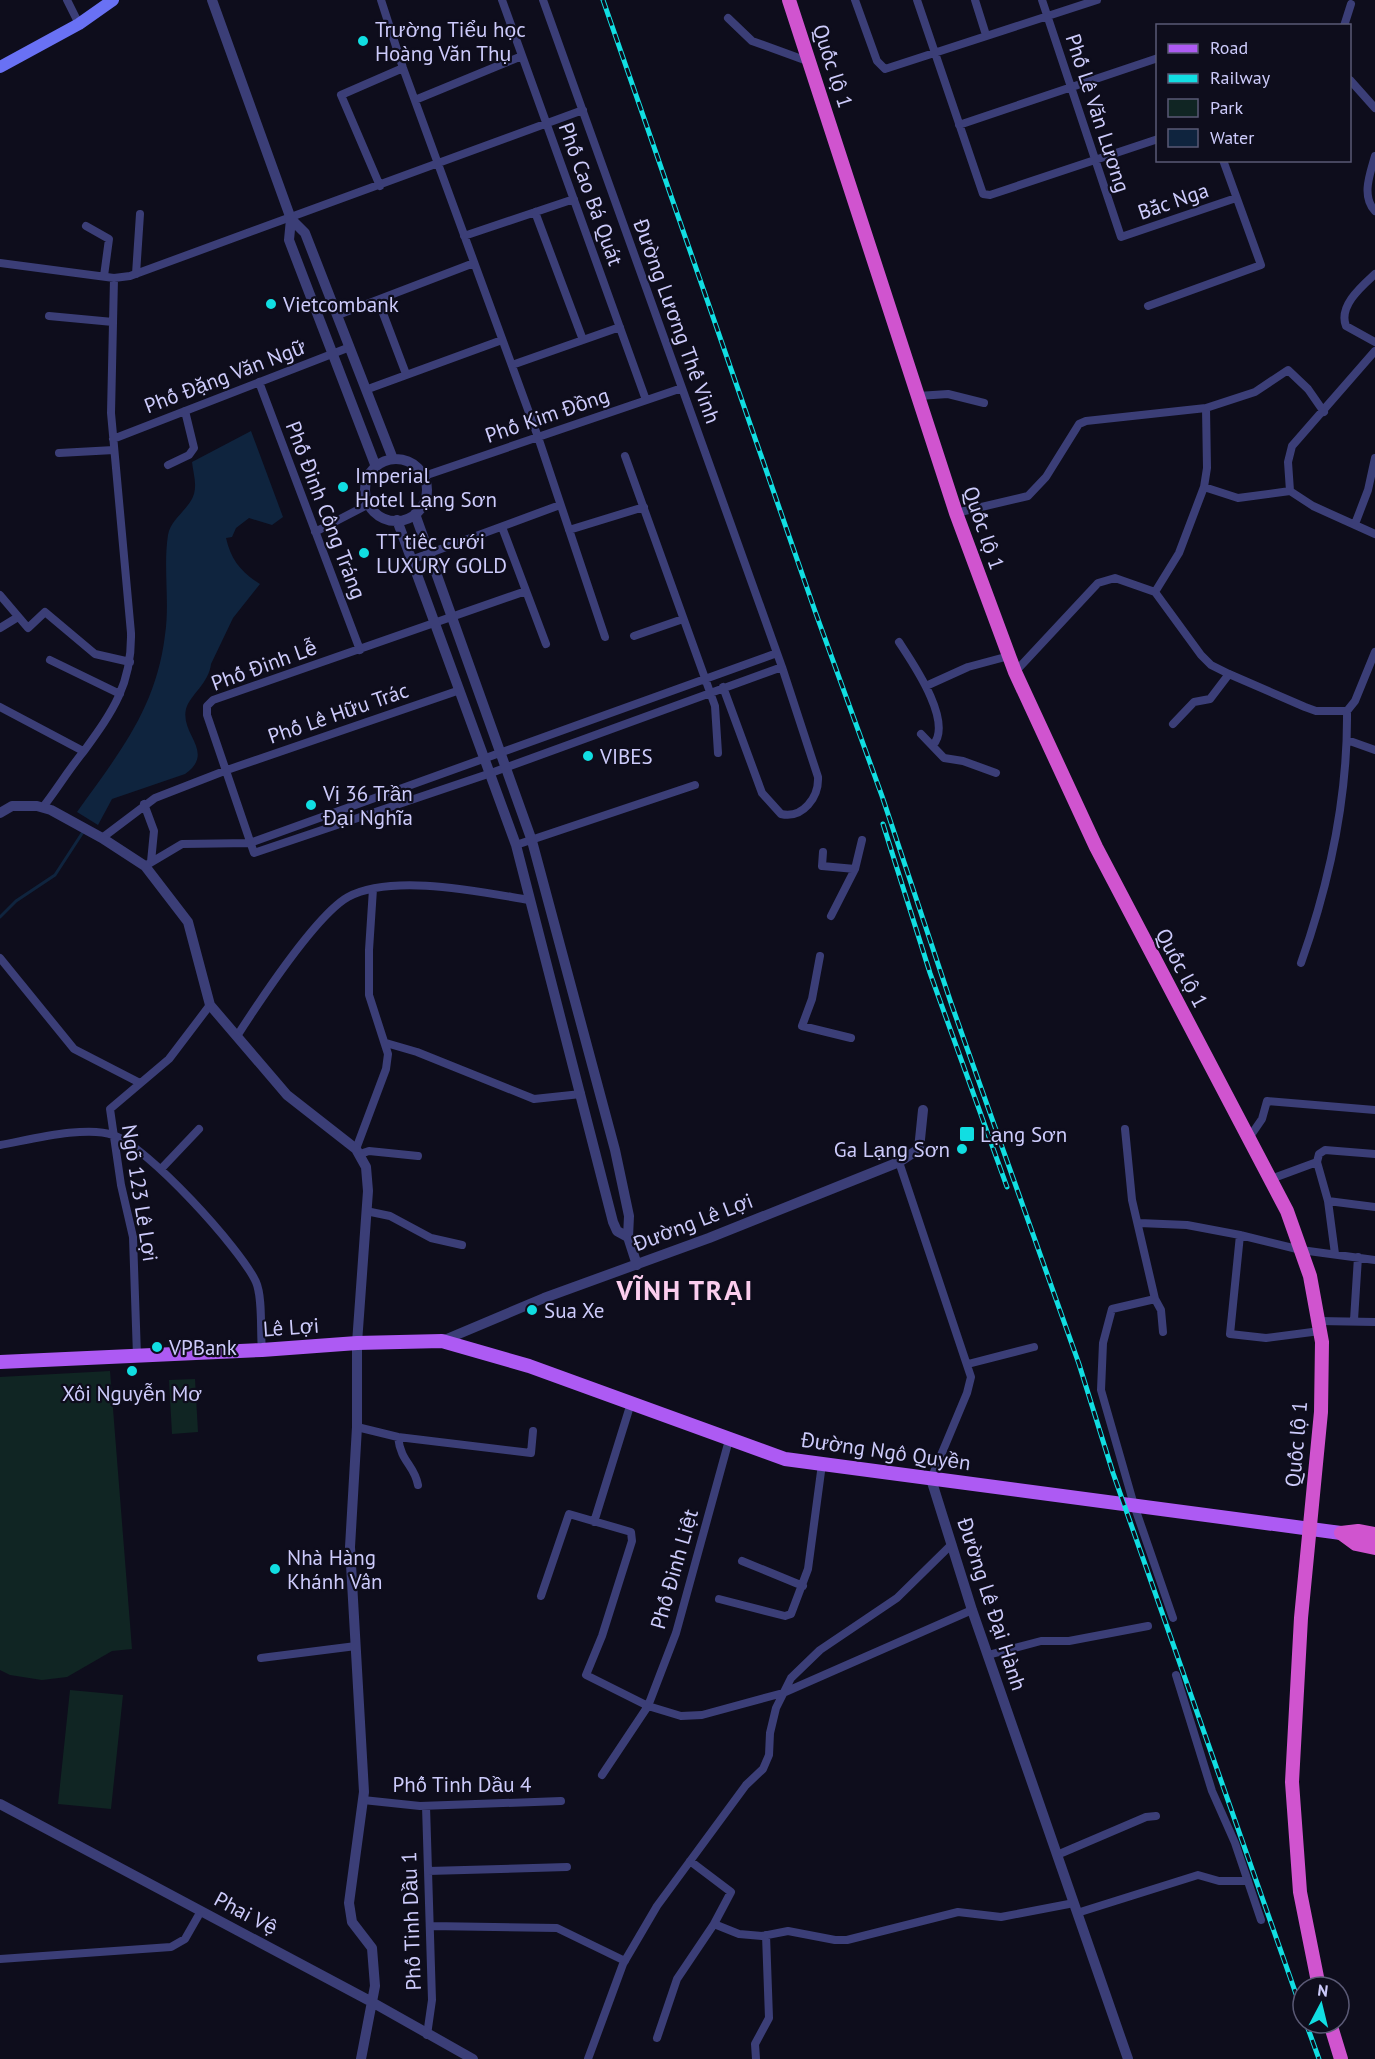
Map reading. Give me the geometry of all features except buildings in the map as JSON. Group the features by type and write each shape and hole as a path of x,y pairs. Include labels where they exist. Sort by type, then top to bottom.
{"highway":[{"name":"Quốc lộ 1","path":"789,0 956,513 1015,672 1105,866 1287,1211 1310,1276 1320,1326 1321,1412 1301,1618 1292,1782 1300,1892 1317,1975"},
{"name":"Đường Ngô Quyền","path":"1341,1533 1358,1531 1375,1534"},
{"name":"Đường Ngô Quyền","path":"1341,1533 1356,1544 1375,1548"},
{"path":"1334,2035 1341,2059"}],"main road":[{"path":"0,67 79,24 113,0"},
{"name":"Lê Lợi","path":"0,1362 262,1350 357,1343 442,1341"},
{"name":"Đường Ngô Quyền","path":"442,1341 529,1366 785,1459 1341,1533"}],"street":[{"path":"67,0 79,24"},
{"path":"212,0 291,219 305,233 368,389 393,459"},
{"path":"381,0 403,68 538,437 605,637"},
{"name":"Phố Cao Bá Quát","path":"502,0 646,400"},
{"name":"Đường Lương Thế Vinh","path":"543,0 782,667 818,777 819,790 816,797 805,807 786,815 775,810 762,793 723,687"},
{"path":"855,0 877,61 885,69 1097,0"},
{"path":"917,0 983,194 990,195 1156,140"},
{"path":"975,0 986,35"},
{"name":"Phố Lê Văn Lương","path":"1042,0 1069,88 1121,237"},
{"path":"1345,24 1351,4"},
{"path":"728,18 752,41 810,62"},
{"path":"415,100 522,56"},
{"path":"959,125 1156,59"},
{"path":"380,186 341,95 403,68"},
{"path":"1351,81 1375,108"},
{"path":"0,263 114,278 136,274 583,110"},
{"path":"1375,156 1368,187 1369,202 1375,211"},
{"path":"1148,306 1261,266 1224,162"},
{"name":"Bắc Nga","path":"1121,237 1236,198"},
{"path":"464,236 574,199"},
{"path":"535,212 583,340"},
{"path":"136,274 140,214"},
{"path":"291,219 289,240 376,467"},
{"path":"86,226 109,239 104,276"},
{"path":"338,315 474,263"},
{"path":"1375,274 1353,295 1344,319 1346,326 1375,342"},
{"path":"43,807 112,713 130,662 131,633 113,439 114,278"},
{"path":"305,286 323,279"},
{"path":"378,300 406,374"},
{"path":"49,316 113,322"},
{"path":"512,365 620,327"},
{"path":"368,389 502,340"},
{"name":"Phố Đặng Văn Ngữ","path":"113,439 350,347"},
{"path":"1290,491 1288,462 1292,447 1375,351"},
{"path":"956,513 1028,496 1046,477 1079,424 1086,421 1206,408 1255,392 1288,370 1308,389 1324,412"},
{"name":"Phố Đinh Công Tráng","path":"259,382 360,650"},
{"name":"Phố Kim Đồng","path":"424,476 682,388"},
{"path":"918,396 954,394 984,403"},
{"path":"1155,592 1179,553 1204,487 1207,468 1206,408"},
{"path":"168,465 189,454 194,448 185,411"},
{"path":"59,453 114,450"},
{"path":"625,456 716,713 718,753"},
{"path":"1355,524 1368,490 1375,458"},
{"path":"393,459 411,463 424,476 426,484 425,500 415,514 397,520 381,516 369,504 366,484 376,467 393,459"},
{"path":"1204,487 1238,498 1290,491 1313,506 1375,534"},
{"path":"315,532 369,504"},
{"path":"411,560 560,505"},
{"path":"569,530 644,507"},
{"path":"415,514 532,841 615,1150 628,1216 628,1238 638,1265"},
{"path":"397,520 516,845 613,1222 617,1232 628,1238"},
{"path":"502,527 546,644"},
{"path":"1015,672 1077,605 1106,579 1123,579 1155,592 1201,655 1228,674 1316,711 1347,711"},
{"name":"Phố Đinh Lễ","path":"491,773 257,854 250,843 207,715 207,706 213,700 526,591"},
{"path":"0,595 28,628 45,612 95,654 130,662"},
{"path":"0,628 18,617"},
{"path":"634,636 683,619"},
{"path":"899,642 927,686 937,718 938,735 933,745"},
{"path":"1301,963 1330,869 1342,808 1347,711 1355,701 1375,652"},
{"path":"148,864 182,844 250,843 777,653"},
{"path":"927,686 968,667 1009,656"},
{"path":"50,660 120,694"},
{"path":"491,773 782,667"},
{"path":"1173,724 1194,702 1210,699 1228,674"},
{"path":"460,690 477,683"},
{"name":"Phố Lê Hữu Trác","path":"98,835 144,804 227,770 460,690"},
{"path":"0,707 83,751"},
{"path":"577,725 582,739"},
{"path":"921,734 944,758 963,761 996,773"},
{"path":"1347,740 1375,750"},
{"path":"516,845 695,785"},
{"path":"144,804 154,831 148,864"},
{"path":"0,813 12,806 43,807 148,864 188,922 210,1005 287,1095 358,1151 368,1177 357,1343 357,1427 350,1547 363,1800 349,1903 352,1922 372,1948 375,1986 370,2001 361,2059"},
{"path":"831,916 855,869 862,840"},
{"path":"823,852 822,866 855,869"},
{"path":"237,1036 289,963 337,905 350,896 373,889 420,885 548,907"},
{"path":"358,1151 386,1069 388,1054 376,1019 368,978 373,889"},
{"path":"820,956 812,999 802,1026 851,1038"},
{"path":"0,958 74,1049 140,1083"},
{"name":"Ngõ 123 Lê Lợi","path":"137,1356 133,1237 110,1109 169,1059 210,1005"},
{"path":"386,1043 417,1052 534,1099 581,1094"},
{"path":"570,1054 587,1048"},
{"path":"1249,1138 1262,1119 1267,1101 1375,1110"},
{"name":"Đường Lê Lợi","path":"442,1341 544,1298 638,1265 899,1162 919,1149 923,1110"},
{"path":"161,1169 199,1129"},
{"path":"1125,1129 1132,1200 1155,1299 1161,1310 1163,1332"},
{"path":"0,1145 60,1134 113,1135 148,1155 224,1239 256,1282 262,1350"},
{"path":"358,1151 369,1150 418,1156"},
{"path":"597,1155 615,1150"},
{"path":"1335,1254 1328,1201 1317,1162 1322,1151 1325,1150 1375,1154"},
{"path":"899,1162 971,1377 967,1393 931,1479"},
{"path":"1271,1179 1317,1162"},
{"path":"1328,1201 1375,1207"},
{"path":"366,1210 390,1216 431,1238 462,1245"},
{"path":"1139,1223 1187,1226 1240,1235 1301,1250 1375,1260"},
{"path":"1240,1235 1231,1301 1230,1334 1266,1338 1354,1320 1375,1322"},
{"path":"1354,1320 1358,1257"},
{"path":"1155,1299 1112,1309 1103,1343 1101,1390 1134,1505 1173,1618"},
{"path":"968,1364 1034,1347"},
{"path":"594,1522 631,1403"},
{"path":"357,1427 398,1437 531,1453 533,1431"},
{"path":"398,1437 402,1456 416,1476 418,1485"},
{"name":"Phố Đinh Liệt","path":"602,1775 648,1706 676,1633 729,1440"},
{"path":"719,1599 788,1616 796,1606 810,1562 822,1464"},
{"name":"Đường Lê Đại Hành","path":"931,1479 972,1610 1128,2059"},
{"path":"541,1596 569,1514 631,1532 632,1540 602,1636 586,1675 648,1706 674,1714 695,1715 783,1693 972,1610"},
{"path":"588,2059 625,1961 657,1906 746,1785 763,1769 769,1755 774,1716 791,1678 820,1650 897,1598 952,1545"},
{"path":"742,1562 803,1586"},
{"path":"988,1655 1041,1641 1059,1639 1069,1641 1148,1626"},
{"path":"261,1658 356,1646"},
{"path":"1176,1675 1212,1791 1261,1920"},
{"name":"Phố Tinh Dầu 4","path":"363,1800 426,1806 561,1801"},
{"name":"Phai Vệ","path":"0,1804 370,2001 473,2059"},
{"name":"Phố Tinh Dầu 1","path":"426,1806 432,2000 427,2035"},
{"path":"1057,1855 1146,1817 1156,1816"},
{"path":"657,2038 677,1979 714,1924 731,1892 690,1861"},
{"path":"428,1871 567,1868"},
{"path":"714,1924 739,1934 766,1935 788,1931 847,1940 958,1912 1001,1917 1076,1908 1198,1875 1219,1881 1248,1881"},
{"path":"0,1959 171,1947 185,1939 201,1911"},
{"path":"430,1926 557,1928 568,1931 625,1961"},
{"path":"756,2059 755,2044 769,2018 766,1935"}],"green space":[{"path":"110,1371 132,1649 112,1651 67,1677 42,1680 10,1675 0,1670 0,1377"},
{"path":"195,1379 198,1432 172,1434 169,1380"},
{"path":"70,1690 123,1695 111,1809 58,1804"}],"water":[{"path":"251,431 283,517 272,525 249,518 236,528 232,537 226,538 238,565 260,584 233,618 207,677 186,709 188,727 197,751 194,766 185,774 112,799 98,825 77,812 121,750 153,686 165,635 168,535 194,494 192,462"}],"waterway":[{"path":"0,917 16,901 55,875 83,832"}],"railway":[{"path":"603,0 815,611 882,796 951,1003 1079,1364 1113,1473 1291,1980"},
{"path":"883,824 930,973 1007,1187"},
{"path":"1310,2035 1319,2059"}],"place":[{"name":"Trường Tiểu học Hoàng Văn Thụ","path":"363,41"},
{"name":"Vietcombank","path":"271,304"},
{"name":"Imperial Hotel Lạng Sơn","path":"343,487"},
{"name":"TT tiêc cưới LUXURY GOLD","path":"364,553"},
{"name":"VIBES","path":"588,756"},
{"name":"Vị 36 Trần Đại Nghĩa","path":"311,805"},
{"name":"Lạng Sơn","path":"967,1134"},
{"name":"Ga Lạng Sơn","path":"962,1149"},
{"name":"Sua Xe","path":"532,1310"},
{"name":"VPBank","path":"157,1347"},
{"name":"Xôi Nguyễn Mơ","path":"132,1371"},
{"name":"Nhà Hàng Khánh Vân","path":"275,1569"}],"district":[{"name":"VĨNH TRẠI","path":"685,1290"}]}
